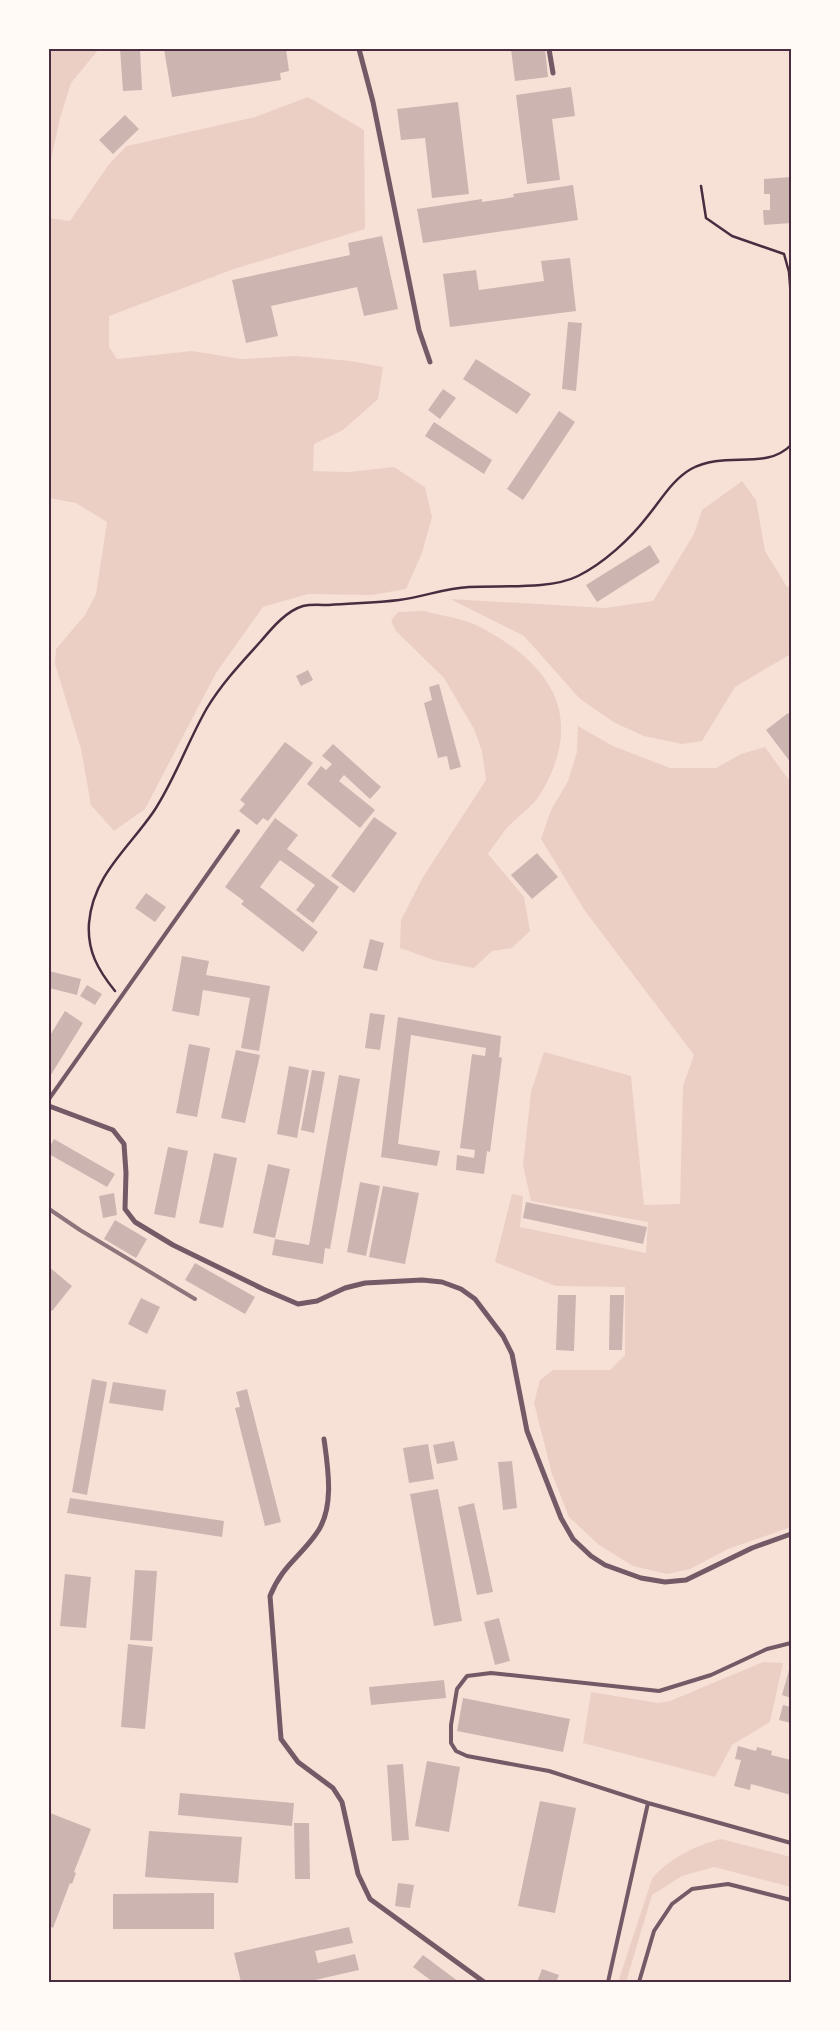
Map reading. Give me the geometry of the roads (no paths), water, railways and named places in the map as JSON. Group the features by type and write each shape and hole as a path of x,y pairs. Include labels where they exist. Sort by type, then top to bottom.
{"street":[{"path":"359,49 373,102 419,330 430,362"},
{"path":"549,49 553,73"},
{"path":"49,1106 113,1130 124,1144 126,1209 135,1222 173,1245 263,1289 298,1304 317,1302 346,1288 366,1283 422,1280 442,1282 461,1289 475,1299 503,1336 512,1354 527,1431 561,1518 573,1539 591,1556 606,1565 641,1578 665,1582 686,1580 752,1548 791,1534"},
{"path":"324,1439 328,1471 327,1508 317,1533 277,1578 270,1596 280,1739 298,1762 333,1788 342,1802 358,1874 370,1899 484,1982"}],"lane":[{"path":"49,1099 238,831"},
{"path":"791,1643 767,1649 711,1676 658,1691 491,1673 467,1676 457,1689 451,1725 451,1743 456,1751 467,1756 549,1771 791,1843"},
{"path":"608,1982 648,1802"},
{"path":"639,1982 654,1930 672,1904 692,1889 728,1884 791,1900"}],"railway":[{"path":"49,1209 80,1230 195,1299"}]}
